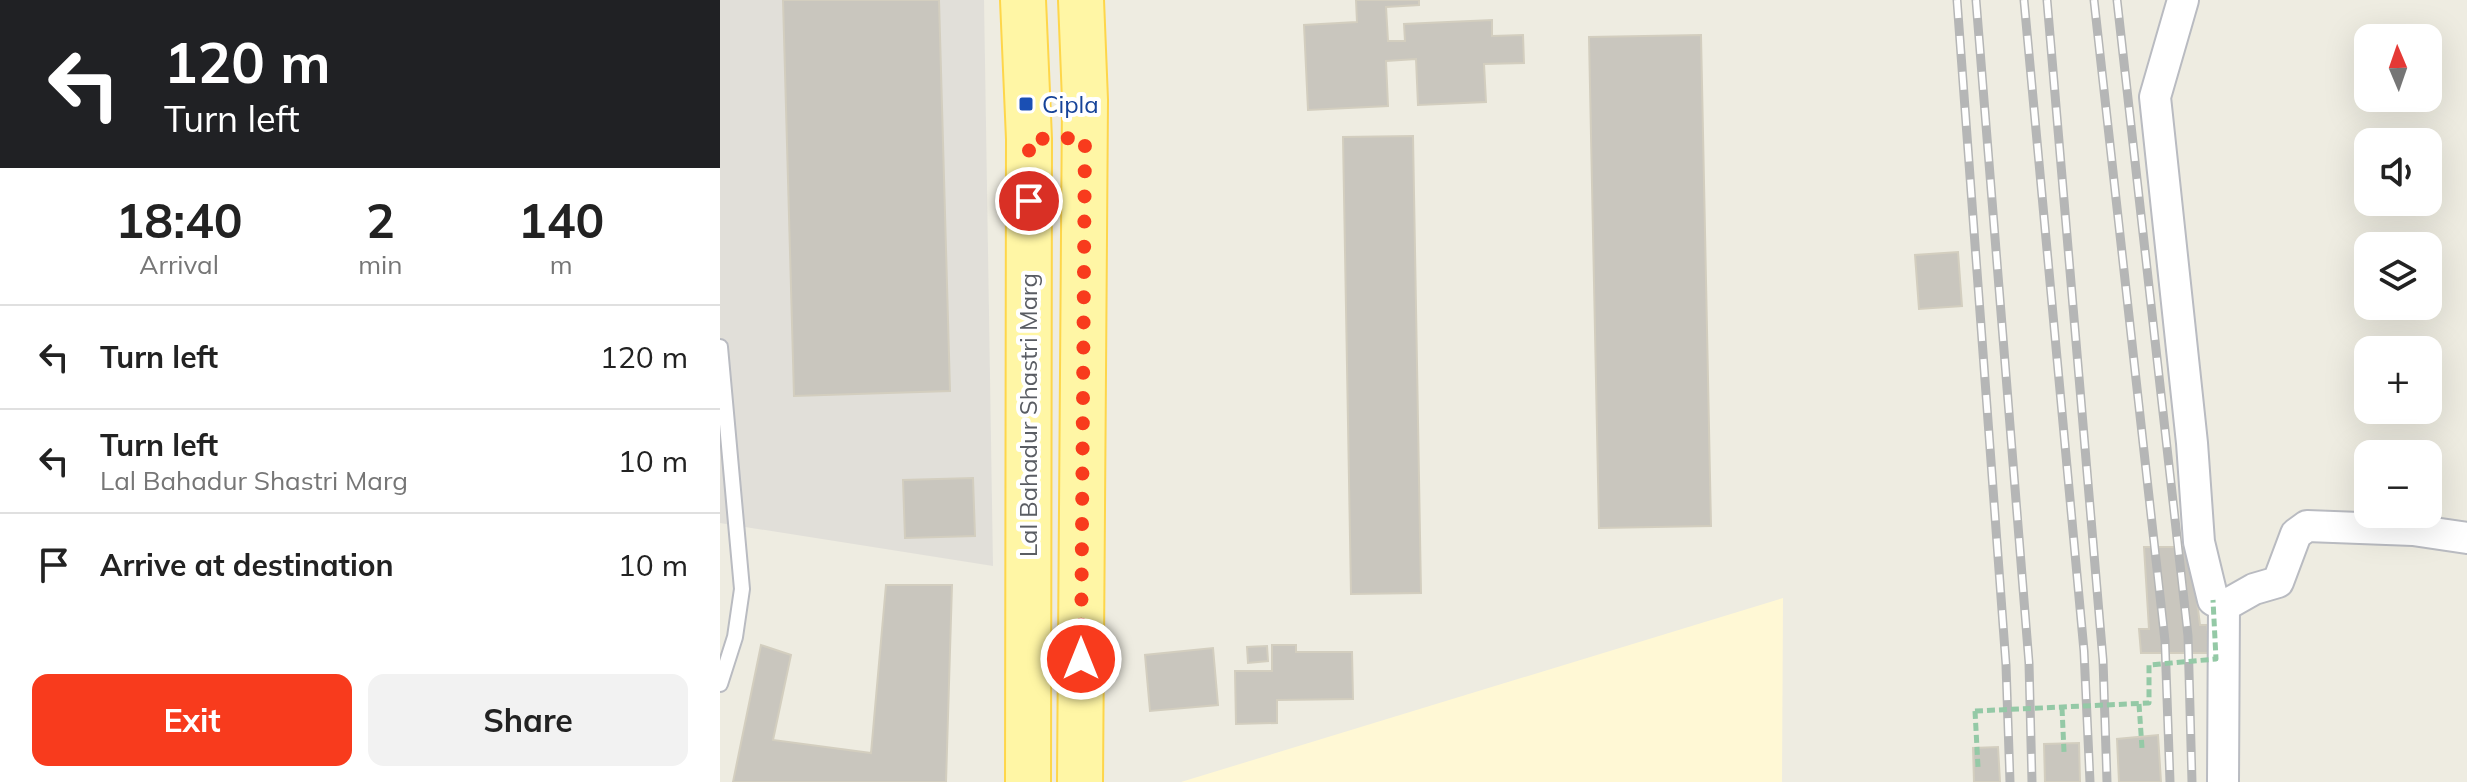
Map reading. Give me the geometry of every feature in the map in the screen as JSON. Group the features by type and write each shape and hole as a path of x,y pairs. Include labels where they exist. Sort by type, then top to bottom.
{"main road":[{"name":"Lal Bahadur Shastri Marg","path":"1023,0 1029,139 1028,782"},
{"path":"1080,782 1085,138 1081,0"},
{"path":"1029,139 1085,138"}],"street":[{"path":"2183,0 2155,97 2192,443 2199,542 2218,603 2223,782"},
{"path":"2218,603 2278,582 2296,534 2307,526 2413,530 2467,538"}],"lane":[{"path":"720,347 742,589 735,637 720,684"}],"path":[{"path":"1978,767 1975,711 2149,703 2149,665 2216,659 2218,603"},
{"path":"2139,704 2142,748"},
{"path":"2062,708 2064,752"}],"shaded area":[{"path":"720,0 984,0 993,566 720,523"},
{"path":"1783,598 1782,782 1181,782"}],"building":[{"path":"783,0 939,0 950,391 794,396"},
{"path":"1356,0 1419,0 1419,5 1386,7 1388,41 1405,41 1404,24 1492,20 1492,36 1523,35 1524,63 1484,64 1486,102 1418,105 1416,59 1386,61 1388,106 1308,110 1304,25 1357,22"},
{"path":"1701,35 1711,526 1599,528 1589,37"},
{"path":"1413,136 1421,593 1351,594 1343,137"},
{"path":"1958,252 1962,306 1919,309 1915,255"},
{"path":"973,478 975,536 905,538 903,480"},
{"path":"2144,547 2190,547 2200,625 2207,625 2211,653 2141,653 2139,629 2149,629"},
{"path":"886,585 952,585 946,782 733,782 761,645 791,655 773,740 871,753"},
{"path":"1272,645 1296,645 1296,652 1352,652 1353,699 1277,700 1277,723 1236,724 1235,671 1272,671"},
{"path":"1267,646 1268,661 1248,663 1247,647"},
{"path":"1213,648 1218,705 1150,711 1145,655"},
{"path":"2158,735 2161,782 2119,782 2117,739"},
{"path":"2079,743 2080,782 2045,782 2044,744"},
{"path":"1998,747 2000,782 1974,782 1973,748"}],"railway":[{"path":"1957,0 2006,665 2010,782"},
{"path":"1976,0 2029,663 2032,782"},
{"path":"2024,0 2084,651 2090,782"},
{"path":"2047,0 2103,660 2107,782"},
{"path":"2094,0 2165,641 2170,782"},
{"path":"2117,0 2188,636 2192,782"}],"place":[{"name":"Cipla","path":"1026,104"}],"route":[{"path":"1029,201 1029,139 1085,138 1081,659"}]}
